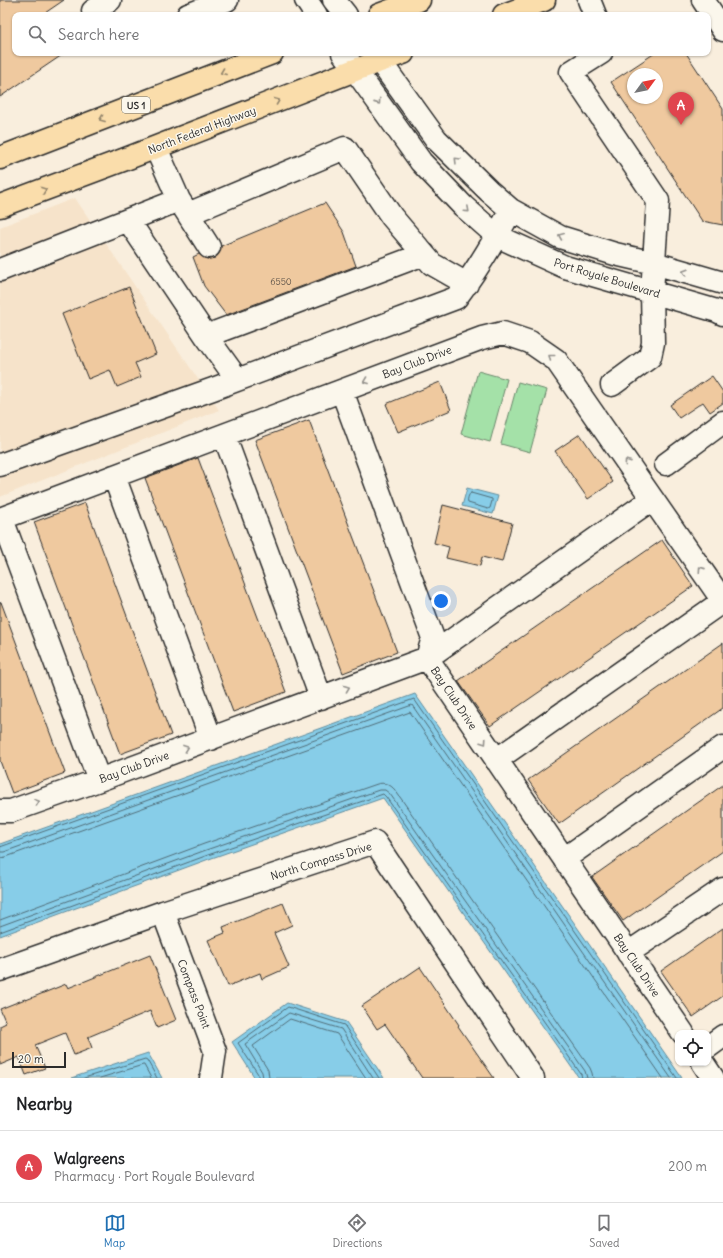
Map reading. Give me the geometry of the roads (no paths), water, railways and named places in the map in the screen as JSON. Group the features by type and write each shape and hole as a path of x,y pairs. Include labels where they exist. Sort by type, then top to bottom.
{"main road":[{"path":"387,12 419,0"},
{"path":"512,12 544,0"},
{"name":"US 1","path":"0,158 264,56"},
{"name":"North Federal Highway","path":"0,206 156,148 349,62 377,57"}],"street":[{"path":"94,12 93,11 110,0"},
{"path":"196,12 227,0"},
{"path":"306,0 314,12"},
{"path":"334,0 344,12"},
{"path":"589,0 594,12"},
{"path":"703,0 723,30"},
{"path":"596,56 571,72 658,201 652,292 653,343 650,357 612,385"},
{"path":"377,57 436,139 489,191 511,210 560,237 615,254 723,283"},
{"name":"Port Royale Boulevard","path":"349,62 421,162 463,206 497,236 565,267 723,314"},
{"path":"156,148 184,207 210,247"},
{"path":"0,270 128,220 184,207 345,148 392,217 432,264 466,284"},
{"path":"0,465 456,298 497,236 511,210"},
{"path":"128,220 206,336 237,379"},
{"path":"206,336 424,254"},
{"name":"Bay Club Drive","path":"1,519 482,338 503,333 530,342 556,360 723,601"},
{"path":"342,391 432,638 427,658"},
{"path":"666,464 723,422"},
{"path":"224,435 321,698"},
{"path":"114,476 211,738"},
{"path":"427,658 652,499"},
{"path":"1,519 99,780"},
{"path":"496,760 723,601"},
{"name":"Bay Club Drive","path":"0,811 11,811 99,780 427,658 681,1030"},
{"path":"564,859 723,747"},
{"name":"North Compass Drive","path":"0,970 163,912 375,842 533,1078"},
{"path":"628,953 723,889"},
{"name":"Compass Point","path":"163,912 215,1051 211,1078"},
{"path":"711,1045 723,1036"},
{"path":"705,1066 713,1078"}],"water":[{"path":"467,488 498,496 493,514 462,506"},
{"path":"415,694 682,1078 579,1078 383,798 209,859 0,936 0,844"},
{"path":"287,1003 346,1022 384,1078 255,1078 232,1042"},
{"path":"148,1053 162,1078 71,1078"}],"place":[{"name":"Walgreens","path":"681,125"}]}
